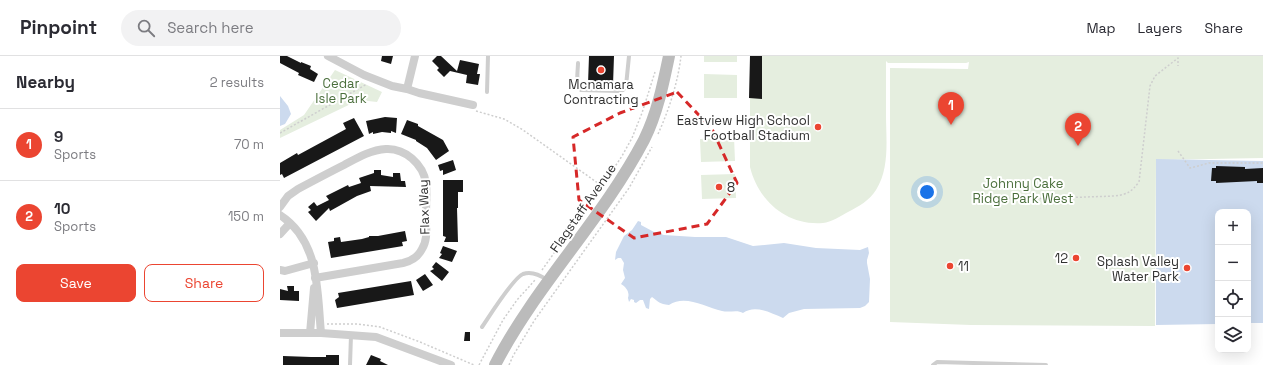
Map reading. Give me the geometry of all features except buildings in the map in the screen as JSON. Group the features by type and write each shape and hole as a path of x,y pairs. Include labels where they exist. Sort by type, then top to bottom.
{"street":[{"path":"328,56 392,86 474,108"},
{"path":"407,89 416,56"},
{"name":"Flagstaff Avenue","path":"495,365 507,341 544,278 619,182 644,139 661,98 669,56"},
{"name":"Flax Way","path":"280,207 288,196 298,189 373,151 387,149 403,152 415,161 423,173 426,189 426,241 416,257 403,263 315,278"},
{"path":"280,215 290,223 304,240 314,263 321,333"},
{"path":"280,234 290,223"},
{"path":"280,270 285,271 314,263"},
{"path":"310,333 315,278"},
{"path":"280,333 351,334 376,337 451,365"}],"lane":[{"path":"487,92 488,56"},
{"path":"578,63 577,81 578,87 581,90 618,91 623,90 626,86 629,56"},
{"path":"482,327 498,303 522,274 531,273 544,278"},
{"path":"350,365 351,334"},
{"path":"933,365 937,362 965,362 1046,365"}],"path":[{"path":"980,197 1027,199 1115,196 1127,194 1139,182 1150,86 1155,76 1178,58 1178,66"},
{"path":"479,365 503,320 544,278 632,138 648,98 655,72"},
{"path":"280,133 369,82"},
{"path":"474,108 510,122 602,186"},
{"path":"1178,151 1190,168 1209,163 1263,163"}],"highlighted area":[{"path":"677,92 712,129 737,183 707,224 634,238 579,200 573,137 620,113"}],"green space":[{"path":"704,56 737,56 737,62 704,62"},
{"name":"Johnny Cake Ridge Park West","path":"750,56 1263,56 1263,158 1156,160 1155,326 971,325 890,322 890,68 968,69 969,62 888,63 886,61 887,143 883,172 876,190 864,203 839,217 823,223 810,223 797,220 776,208 767,200 754,179 750,167"},
{"name":"Cedar Isle Park","path":"335,70 382,92 377,102 359,100 280,138 280,130 304,115"},
{"path":"704,74 737,75 737,98 704,98"},
{"name":"8","path":"734,137 735,161 701,162 700,139"},
{"name":"8","path":"735,174 736,198 702,199 701,175"}],"water":[{"path":"280,96 288,106 291,114 285,124 280,126"},
{"name":"Splash Valley Water Park","path":"1156,159 1263,161 1263,323 1251,323 1251,209 1215,209 1215,324 1156,325"},
{"path":"638,221 641,222 641,225 654,232 664,235 726,237 753,246 784,243 816,248 860,250 868,247 869,253 867,263 870,279 869,302 860,308 804,309 789,313 783,318 758,309 748,310 743,313 738,311 725,311 688,301 675,302 666,305 652,297 650,299 649,309 646,308 643,300 636,303 631,299 629,302 628,292 621,284 625,278 623,270 624,263 621,258 615,260 616,252 624,236 632,230"}],"place":[{"name":"Mcnamara Contracting","path":"601,70"},
{"name":"9","path":"951,125"},
{"name":"Eastview High School Football Stadium","path":"818,127"},
{"name":"10","path":"1078,146"},
{"name":"8","path":"719,187"},
{"name":"12","path":"1076,258"},
{"name":"11","path":"950,266"},
{"name":"Splash Valley Water Park","path":"1187,268"}]}
